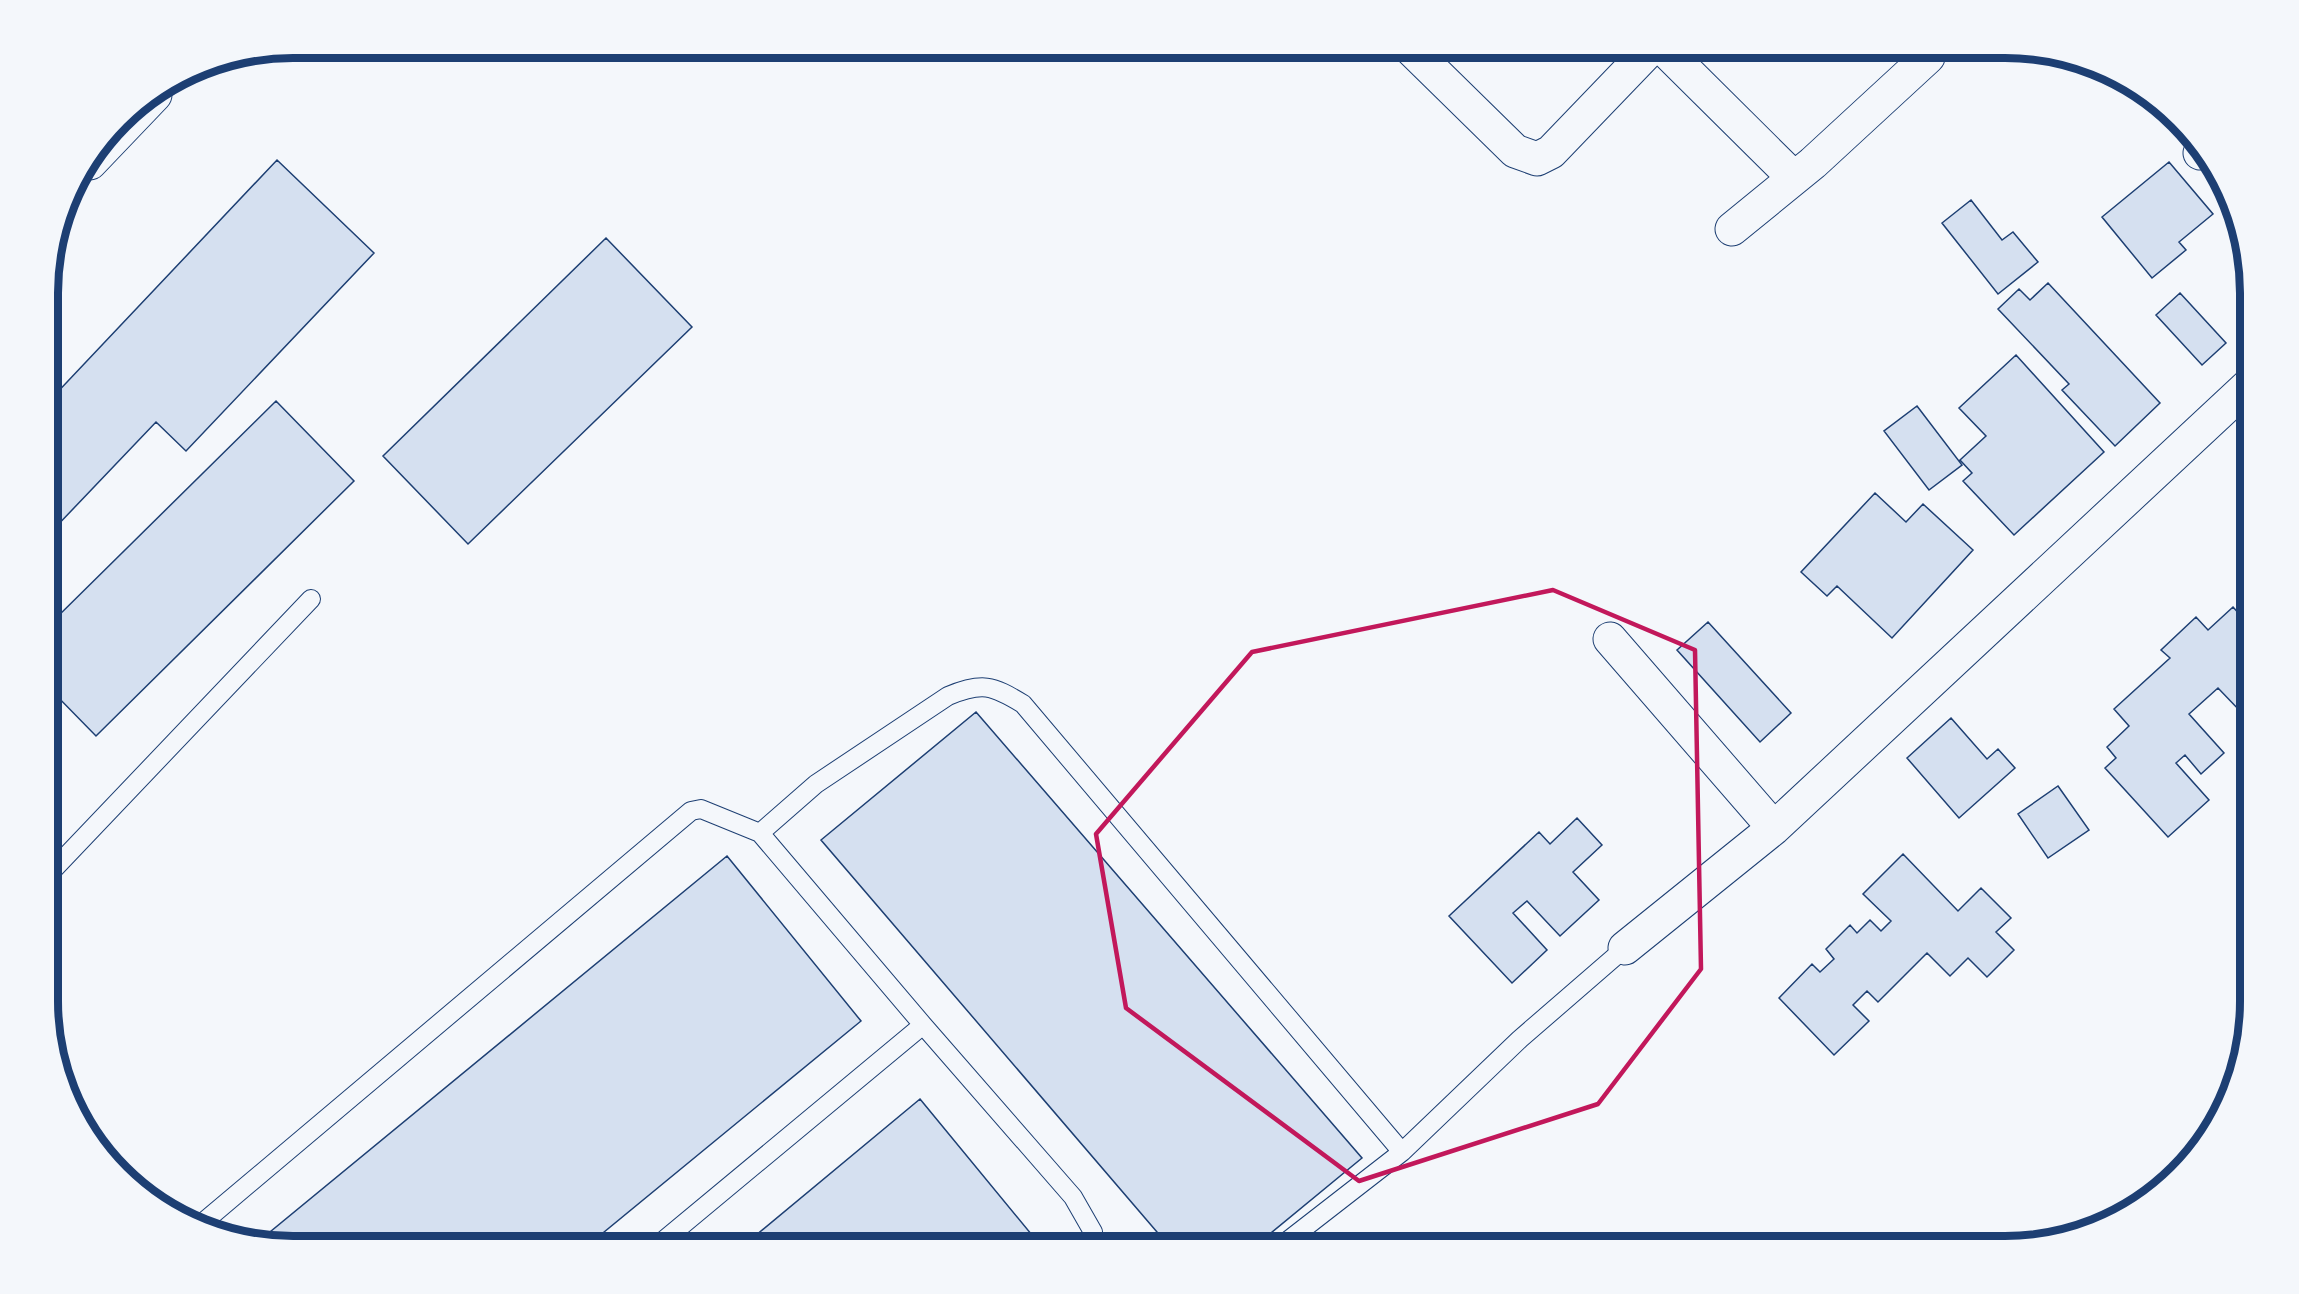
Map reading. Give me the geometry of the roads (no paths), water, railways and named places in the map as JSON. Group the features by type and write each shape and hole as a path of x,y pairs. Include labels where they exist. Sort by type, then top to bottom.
{"street":[{"path":"1420,58 1515,152 1537,159 1551,152 1641,58"},
{"path":"1673,58 1794,177"},
{"path":"1732,229 1794,177 1927,58"},
{"path":"1625,948 1774,828 2240,393"},
{"path":"1610,639 1774,828"}],"lane":[{"path":"58,865 311,599"},
{"path":"760,833 816,784 948,696 972,686 997,688 1023,704 1402,1152"},
{"path":"207,1219 691,811 701,809 760,833 1073,1197 1093,1232 1092,1236"},
{"path":"1294,1236 1402,1152 1520,1038 1625,948"},
{"path":"669,1236 923,1025"}]}
